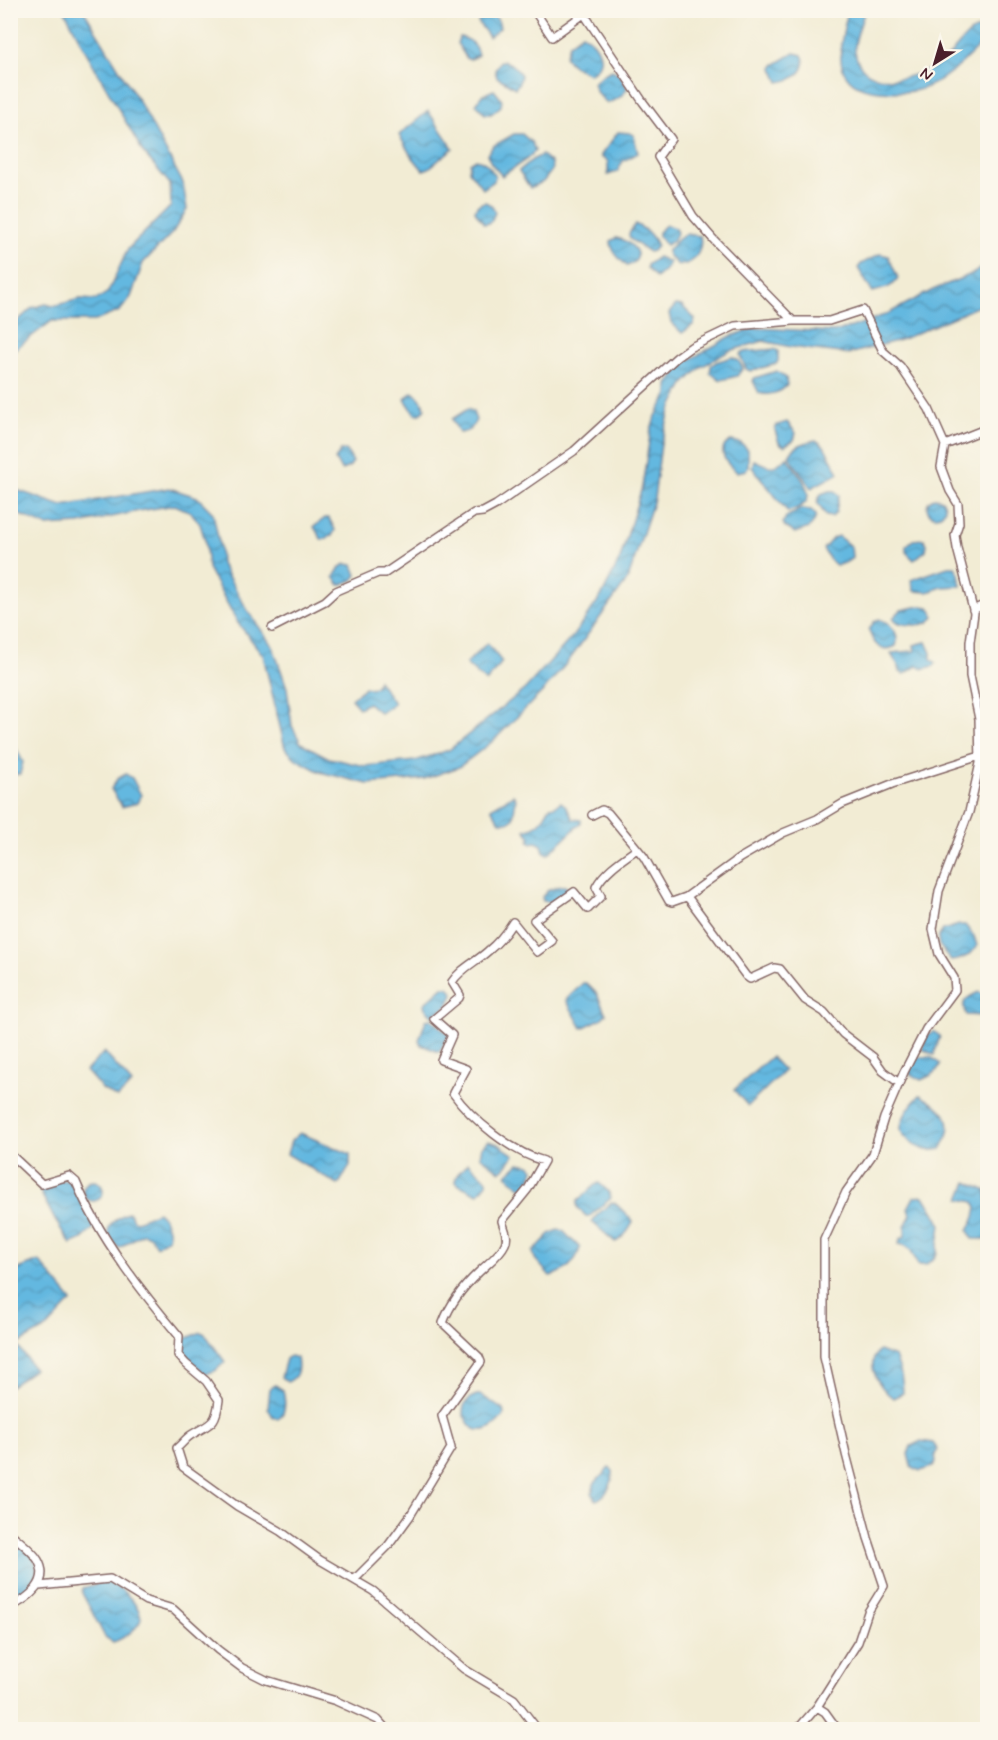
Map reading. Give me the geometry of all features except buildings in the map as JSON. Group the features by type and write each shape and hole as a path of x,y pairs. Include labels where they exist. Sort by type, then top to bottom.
{"street":[{"path":"534,10 552,37 584,14 671,139 658,157 693,216 793,321"},
{"path":"272,628 325,601 336,591 378,573 385,573 474,513 483,512 496,505 526,483 541,476 574,451 677,357 691,347 735,326 793,321 829,321 863,310 883,351 900,366 929,409 945,446 941,467 957,504 959,523 955,535 973,610 970,676 979,719 980,763 969,812 939,891 933,929 939,954 954,978 955,990 926,1029 884,1118 873,1154 846,1192 824,1240 824,1357 868,1538 884,1586 868,1612 858,1642 817,1707 797,1730"},
{"path":"945,446 987,428"},
{"path":"973,610 987,603"},
{"path":"592,815 602,810 608,813 644,856 669,901 672,902 686,897 740,858 783,833 816,819 842,804 892,784 980,756"},
{"path":"355,1580 388,1546 410,1516 451,1448 442,1416 481,1362 479,1357 443,1323 447,1312 459,1295 499,1253 506,1242 502,1221 528,1189 544,1161 517,1149 462,1105 453,1093 466,1069 441,1060 452,1035 434,1019 459,998 460,995 452,982 455,978 472,962 489,951 513,922 537,952 552,940 534,920 574,892 588,909 601,896 596,887 599,882 637,849"},
{"path":"686,897 746,976 750,979 774,968 780,969 805,1000 824,1012 843,1034 873,1056 883,1071 899,1083"},
{"path":"10,1154 42,1185 69,1176 76,1182 134,1282 179,1336 178,1355 206,1382 219,1400 217,1418 177,1448 183,1467 237,1506 280,1531 320,1560 373,1591 464,1668 514,1699 538,1730"},
{"path":"10,1533 37,1558 41,1577 39,1586 28,1597 10,1607"},
{"path":"39,1586 110,1579 147,1601 173,1610 242,1668 266,1680 336,1701 378,1720 387,1730"},
{"path":"817,1707 825,1712 838,1730"}],"water":[{"path":"65,11 84,11 141,105 183,183 187,209 173,232 143,263 131,297 120,311 95,321 52,321 11,352 11,327 32,308 46,304 53,306 80,299 96,300 108,292 128,249 171,206 170,184 143,152"},
{"path":"848,11 865,11 856,37 855,51 860,65 868,73 880,78 907,77 934,67 948,57 970,33 987,26 987,44 980,45 946,76 921,89 895,92 864,88 852,82 845,74 842,63 842,38"},
{"path":"488,14 497,19 500,28 489,37 478,22 481,16"},
{"path":"582,34 593,42 599,53 599,64 589,74 574,66 565,57 569,44"},
{"path":"460,37 472,43 478,55 467,59 457,43"},
{"path":"794,53 802,55 804,65 802,70 795,77 779,82 773,68 774,65"},
{"path":"500,61 512,65 521,75 515,88 497,77 495,70"},
{"path":"612,70 619,75 627,88 619,98 607,103 597,93 593,83"},
{"path":"494,90 502,100 501,106 491,114 485,114 476,104 482,95"},
{"path":"428,111 453,148 429,168 423,170 399,135"},
{"path":"618,132 630,133 634,136 638,153 623,161 617,172 608,175 608,161 601,155"},
{"path":"514,134 522,134 532,143 535,151 502,176 487,154 493,146"},
{"path":"542,155 551,163 552,170 543,182 530,188 519,171"},
{"path":"476,159 485,163 495,175 494,181 483,189 469,171 470,163"},
{"path":"481,203 491,205 495,212 490,222 484,224 475,211"},
{"path":"635,224 646,230 653,239 657,246 653,251 649,252 630,239 629,234"},
{"path":"666,225 675,228 677,233 673,241 666,245 658,236 658,232"},
{"path":"686,234 700,236 699,252 689,263 678,265 668,255 668,250"},
{"path":"616,238 627,242 635,250 637,259 633,263 627,266 616,255 611,241"},
{"path":"880,254 888,256 898,278 890,286 872,292 858,268"},
{"path":"658,257 669,262 668,267 656,278 647,265"},
{"path":"987,264 987,294 979,306 903,339 849,354 763,341 729,351 701,367 684,384 670,411 661,444 654,499 628,579 570,659 545,689 493,741 459,767 424,779 368,784 320,772 296,759 285,748 263,655 238,623 208,568 205,540 200,524 191,512 175,505 79,524 46,526 11,511 11,488 62,506 169,488 197,497 213,513 221,564 248,611 273,647 287,688 292,726 301,743 329,758 365,766 415,761 449,750 525,689 573,636 602,595 620,559 642,487 651,429 668,394 668,384 682,364 731,336 756,328 834,332 855,326 887,314 933,290 974,273"},
{"path":"676,305 682,306 695,319 694,324 682,333 671,322 669,313"},
{"path":"775,349 778,351 776,364 750,371 746,369 740,355 742,352"},
{"path":"732,357 738,360 743,368 737,376 721,380 710,373 711,366 716,362"},
{"path":"777,371 786,378 787,385 774,393 759,393 753,381 754,378"},
{"path":"412,392 420,398 425,408 421,414 415,414 405,399"},
{"path":"468,409 473,412 476,420 470,430 459,433 452,419"},
{"path":"787,422 796,433 794,440 784,446 779,443 775,430 777,425"},
{"path":"816,440 824,446 839,473 811,488 789,456 800,445"},
{"path":"731,441 741,443 748,450 746,470 737,472 726,461 724,448"},
{"path":"346,450 353,462 349,467 341,470 335,459 341,451"},
{"path":"787,457 802,479 808,497 802,505 788,512 752,467 754,460 774,466"},
{"path":"835,491 839,496 836,512 832,517 826,516 817,502 821,494"},
{"path":"936,498 944,503 945,507 940,515 936,516 928,511 927,507 932,499"},
{"path":"801,509 811,510 816,515 814,523 795,533 783,523 786,517"},
{"path":"325,518 329,518 335,530 332,536 322,540 314,527"},
{"path":"838,536 851,547 852,557 845,563 836,565 823,549"},
{"path":"924,539 927,544 926,550 914,560 906,552 906,546 913,540"},
{"path":"346,564 353,565 357,575 353,580 340,585 334,577 340,567"},
{"path":"948,567 955,567 961,586 942,587 928,592 914,591 911,580"},
{"path":"921,606 929,607 934,616 928,623 906,624 896,622 893,618 901,610"},
{"path":"879,619 894,629 897,637 896,646 882,648 873,640 869,630"},
{"path":"926,642 931,659 936,663 934,666 922,669 917,666 905,674 900,672 891,653 915,651 914,645"},
{"path":"487,643 502,662 486,682 466,664"},
{"path":"378,680 394,703 380,713 368,703 359,708 351,699 365,687 371,689 376,686"},
{"path":"11,743 23,762 20,774 11,775"},
{"path":"126,774 132,778 141,795 137,803 122,807 111,789 117,779"},
{"path":"513,795 516,799 513,818 508,822 500,822 491,808"},
{"path":"561,802 573,819 581,820 581,823 548,854 544,852 542,845 529,841 531,837 525,830 538,824 550,807"},
{"path":"565,886 569,890 558,899 543,901 542,897 547,891"},
{"path":"965,925 974,936 977,946 966,956 951,961 939,945 938,938 943,930"},
{"path":"583,983 586,983 597,994 606,1014 582,1028 566,1000"},
{"path":"443,987 452,990 453,995 448,1005 433,1016 424,1004"},
{"path":"979,992 987,997 987,1012 983,1016 966,1015 965,1000"},
{"path":"431,1019 449,1035 439,1052 421,1045 419,1040 426,1020"},
{"path":"933,1031 940,1036 934,1055 922,1049 927,1036"},
{"path":"104,1052 132,1084 117,1098 102,1089 86,1071"},
{"path":"771,1057 784,1071 748,1106 734,1090"},
{"path":"916,1057 931,1057 940,1064 939,1067 933,1074 921,1080 910,1074 908,1070"},
{"path":"920,1095 942,1111 949,1123 949,1130 941,1149 923,1149 911,1142 902,1132 901,1124 905,1115"},
{"path":"300,1133 350,1154 350,1166 338,1185 287,1154 291,1141"},
{"path":"488,1141 498,1144 514,1155 500,1171 480,1156 482,1147"},
{"path":"468,1163 487,1180 478,1194 455,1181 457,1175"},
{"path":"519,1163 530,1165 534,1169 530,1182 523,1188 511,1180 507,1174"},
{"path":"61,1180 70,1181 96,1226 82,1239 71,1244 40,1191 46,1184"},
{"path":"93,1181 100,1184 103,1191 100,1198 93,1201 86,1198 83,1191 86,1184"},
{"path":"967,1182 987,1191 987,1239 973,1239 968,1231 977,1207 974,1202 960,1199"},
{"path":"599,1183 608,1191 611,1198 590,1216 586,1216 577,1207 577,1202"},
{"path":"924,1196 941,1224 937,1253 932,1261 925,1265 918,1265 910,1249 899,1244 900,1239 905,1236 905,1226 911,1215 908,1208 914,1197"},
{"path":"611,1203 615,1203 633,1221 626,1233 615,1242 592,1222"},
{"path":"129,1212 133,1220 137,1221 158,1212 166,1224 168,1238 156,1246 151,1237 143,1233 119,1248 109,1236 109,1227"},
{"path":"558,1230 563,1231 580,1248 576,1258 569,1266 550,1276 535,1259 533,1252 550,1234"},
{"path":"39,1261 72,1301 48,1327 18,1344 11,1336 11,1272"},
{"path":"201,1332 205,1334 225,1362 215,1371 205,1374 182,1351 185,1339"},
{"path":"11,1339 34,1369 11,1386"},
{"path":"879,1351 895,1357 900,1370 903,1393 893,1398 883,1388 873,1369 875,1357"},
{"path":"290,1356 297,1358 298,1369 296,1376 287,1382 281,1377 286,1359"},
{"path":"275,1385 283,1390 285,1406 278,1419 273,1417 268,1408 270,1388"},
{"path":"481,1395 503,1410 504,1414 499,1421 488,1429 475,1429 463,1413 467,1402"},
{"path":"921,1441 933,1443 938,1450 935,1454 936,1462 932,1467 920,1471 911,1466 908,1454 911,1446"},
{"path":"609,1468 613,1471 611,1484 606,1492 596,1500 592,1493 594,1484"},
{"path":"19,1545 32,1555 38,1571 36,1584 24,1597 11,1586 11,1549"},
{"path":"105,1581 128,1595 137,1607 141,1618 134,1629 113,1642 105,1637 82,1593 83,1588"}]}
